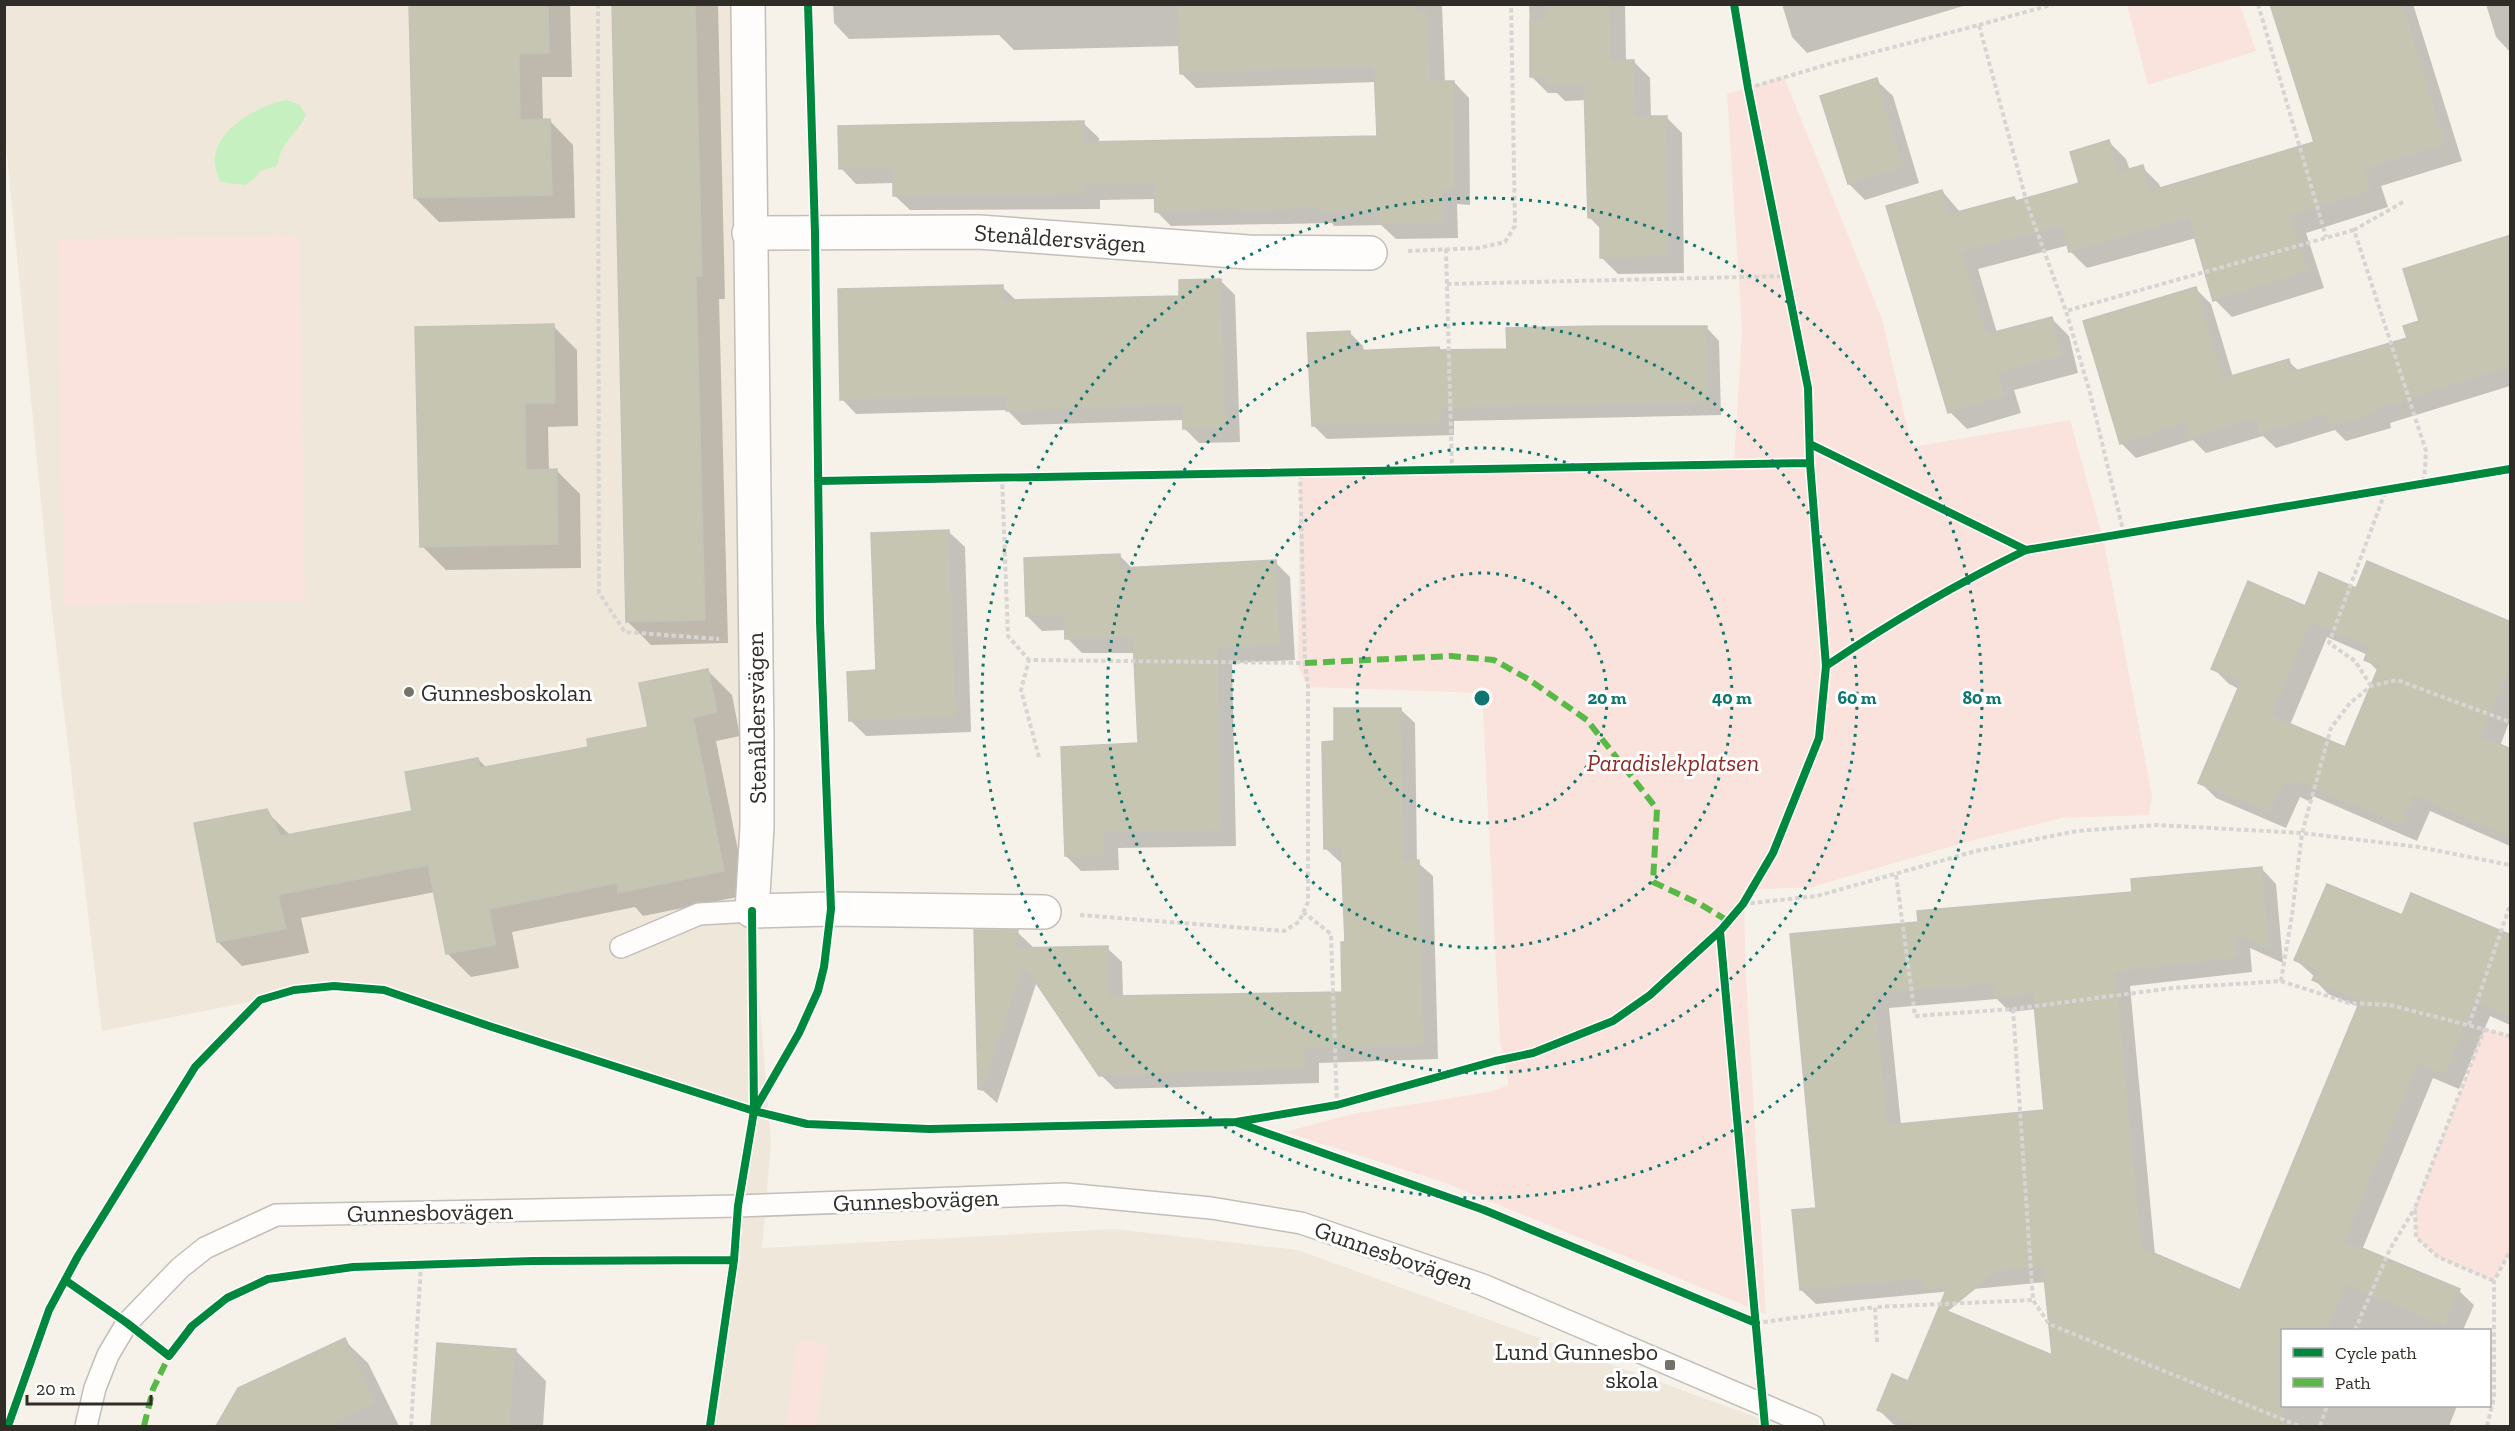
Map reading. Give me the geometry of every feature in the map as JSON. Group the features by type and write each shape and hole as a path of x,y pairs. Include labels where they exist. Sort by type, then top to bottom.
{"street":[{"name":"Stenåldersvägen","path":"748,4 757,827 752,911"},
{"name":"Stenåldersvägen","path":"749,233 979,232 1248,252 1370,253"},
{"path":"752,911 831,909 1044,912"}],"lane":[{"path":"621,948 699,914 752,911"},
{"name":"Gunnesbovägen","path":"86,1426 95,1388 108,1355 127,1323 180,1268 206,1248 276,1215 738,1206 1065,1194 1211,1208 1301,1223 1483,1285 1813,1426"}],"path":[{"path":"598,4 599,593 625,632 756,641"},
{"path":"1370,253 1479,248 1505,242 1515,226 1511,4"},
{"path":"1748,88 2054,4"},
{"path":"2258,4 2326,237"},
{"path":"1979,25 2028,207 2066,311 2090,393 2124,534"},
{"path":"1746,77 1750,99"},
{"path":"2066,311 2354,230 2403,202"},
{"path":"2354,230 2426,451 2424,484"},
{"path":"1446,249 1452,469"},
{"path":"1784,264 1788,287"},
{"path":"1447,284 1786,276"},
{"path":"1440,470 1464,469"},
{"path":"1288,472 1311,472"},
{"path":"1044,912 1284,931 1299,922 1308,902 1308,687 1305,663 1300,472"},
{"path":"1002,477 1008,636 1029,660 1305,663"},
{"path":"990,478 1014,477"},
{"path":"2415,485 2435,482"},
{"path":"2375,492 2396,488"},
{"path":"2371,686 2355,662 2329,643 2386,490"},
{"path":"2113,536 2136,532"},
{"path":"1029,660 1021,690 1039,756"},
{"path":"2281,981 2302,833 2331,728 2350,703 2371,686 2397,680 2511,722"},
{"path":"1743,904 1816,896 1976,851 2077,831 2157,825 2302,833 2419,847 2511,865"},
{"path":"1896,875 1915,1016 2013,1009 2173,988 2281,981 2349,1003 2390,1005 2511,1036"},
{"path":"1736,913 1749,894"},
{"path":"2469,1025 2511,905"},
{"path":"1303,912 1330,934 1338,1105"},
{"path":"2013,1009 2033,1300 2049,1324 2297,1426"},
{"path":"2355,1329 2390,1249 2415,1208 2485,1028"},
{"path":"1326,1107 1348,1102"},
{"path":"2415,1208 2416,1237 2438,1257 2494,1281"},
{"path":"2487,1426 2494,1398 2494,1281 2511,1251"},
{"path":"410,1265 432,1265"},
{"path":"411,1426 421,1265"},
{"path":"1745,1318 1756,1323 1875,1307 2033,1300"},
{"path":"1875,1307 1877,1342"},
{"path":"1755,1311 1757,1333"},
{"path":"2320,1426 2327,1407"}],"shaded area":[{"name":"Gunnesboskolan","path":"4,5 748,5 752,911 771,1143 762,1248 1114,1229 1298,1250 1764,1420 1765,1426 710,1426 734,1260 738,1206 753,1111 384,990 334,986 294,990 260,1000 102,1031 51,603 5,135"},
{"path":"286,100 300,105 306,115 283,148 276,166 260,171 245,185 221,182 215,167 216,152 222,139 244,118 272,104"}],"green space":[{"path":"2127,5 2240,5 2256,51 2148,85"},
{"name":"Paradislekplatsen","path":"1784,77 1882,319 1912,447 2070,420 2104,542 2152,796 2149,815 2062,818 1970,841 1812,887 1744,890 1745,959 1766,1314 1443,1182 1285,1132 1352,1114 1489,1092 1509,1085 1500,1043 1482,693 1308,687 1298,666 1300,472 1734,465 1742,331 1727,94"},
{"path":"299,236 305,601 64,605 58,239"},
{"path":"2485,1028 2510,1036 2510,1251 2494,1281 2438,1257 2416,1237 2415,1208"},
{"path":"797,1340 827,1343 817,1426 787,1426"}],"building":[{"path":"409,4 548,4 549,53 519,54 520,120 550,119 552,195 414,198"},
{"path":"612,4 695,4 702,276 696,276 705,620 626,622"},
{"path":"1177,4 1415,4 1415,13 1428,13 1431,81 1454,81 1455,190 1443,190 1443,223 1379,224 1378,210 1318,211 1318,208 1237,212 1237,209 1155,212 1154,183 1085,185 1085,194 893,196 893,168 839,169 838,126 1084,121 1084,142 1377,136 1374,66 1180,74"},
{"path":"1545,4 1610,4 1611,60 1634,60 1636,116 1667,116 1668,257 1600,258 1600,218 1588,218 1584,84 1547,85 1547,77 1530,77 1530,20 1545,20"},
{"path":"2270,4 2403,4 2446,144 2365,169 2372,190 2290,216 2308,271 2213,301 2189,218 2069,252 2062,226 1962,252 1987,334 2052,317 2062,356 1998,373 2005,396 1948,413 1886,206 1942,190 1950,214 2014,197 2016,201 2079,183 2070,152 2109,140 2119,172 2143,165 2150,191 2314,142"},
{"path":"1877,78 1904,167 1848,184 1820,96"},
{"path":"2511,235 2511,367 2376,409 2377,413 2330,427 2326,414 2259,434 2255,419 2189,439 2185,423 2120,444 2083,321 2196,287 2224,378 2289,359 2292,372 2407,338 2403,326 2419,321 2403,269"},
{"path":"1221,279 1226,428 1183,429 1182,405 1006,411 1006,396 840,400 838,289 1003,285 1003,300 1179,296 1179,280"},
{"path":"554,324 555,403 525,403 526,470 557,469 558,544 420,547 415,327"},
{"path":"1707,326 1708,402 1441,408 1441,423 1312,426 1307,333 1350,331 1351,351 1439,347 1440,350 1507,349 1506,328"},
{"path":"949,530 956,717 849,721 847,672 876,670 871,533"},
{"path":"1120,554 1121,568 1276,560 1280,645 1218,648 1222,831 1104,833 1104,856 1065,856 1061,747 1138,743 1133,638 1065,639 1064,615 1026,616 1024,558"},
{"path":"2367,561 2511,622 2511,668 2481,736 2511,749 2511,838 2414,796 2401,826 2297,781 2295,787 2284,782 2270,813 2198,783 2241,681 2211,669 2248,581 2305,606 2319,572 2356,588","holes":["2311,622 2369,648 2364,660 2379,666 2345,747 2272,716"]},
{"path":"708,669 717,712 693,718 724,871 618,893 617,883 489,909 496,945 446,954 428,865 278,895 286,929 217,942 194,823 267,809 281,836 412,811 405,772 478,758 480,768 588,747 587,739 648,727 639,683"},
{"path":"1334,708 1401,708 1404,861 1419,860 1424,1046 1305,1049 1305,1069 1099,1076 1024,965 982,1090 978,1089 974,930 1018,930 1016,948 1108,946 1110,996 1342,992 1341,942 1345,942 1341,848 1324,849 1322,742 1334,741"},
{"path":"2262,867 2270,949 2236,935 2238,958 2116,972 2142,1248 2240,1290 2360,1001 2312,980 2317,970 2294,960 2327,884 2402,915 2411,893 2511,935 2511,1018 2475,1002 2445,1075 2418,1064 2345,1241 2460,1289 2445,1326 2346,1285 2327,1329 2281,1329 2283,1426 1917,1426 1877,1410 1892,1374 1908,1381 1947,1288 1924,1290 1923,1279 1800,1290 1792,1210 1816,1208 1790,934 1918,922 1917,911 2132,892 2131,879","holes":["1994,984 1994,998 2033,993 2044,1110 1888,1125 1875,993","2043,1267 2052,1355 1947,1311 1995,1272"]},
{"path":"345,1338 376,1403 328,1426 216,1426 238,1388"},
{"path":"437,1343 516,1349 510,1426 431,1426"}],"marked path":[{"path":"1305,663 1451,656 1494,660 1528,679 1587,720 1657,809 1653,882 1700,904 1728,921"},
{"path":"144,1426 153,1389 169,1356"}],"cycle path":[{"path":"710,1426 734,1260 738,1206 754,1111 799,1033 818,991 824,967 831,909 820,622 815,233 808,4"},
{"path":"754,1111 807,1124 929,1129 1236,1122 1337,1105 1495,1061 1533,1053 1613,1021 1650,995 1720,931 1743,904 1773,853 1819,738 1826,666 1810,463 1808,388 1748,88 1734,4"},
{"path":"1810,444 2026,550"},
{"path":"818,481 1810,463"},
{"path":"1826,666 1924,604 2026,550 2510,469"},
{"path":"8,1426 49,1310 78,1256 195,1067 260,1000 294,990 334,986 384,990 754,1111 752,911"},
{"path":"1720,931 1765,1426"},
{"path":"1238,1123 1484,1210 1756,1323"},
{"path":"65,1280 127,1323 169,1356 192,1326 227,1298 268,1279 353,1267 533,1261 734,1260"}],"place":[{"name":"Gunnesboskolan","path":"409,692"},
{"name":"Lund Gunnesbo skola","path":"1670,1365"}]}
